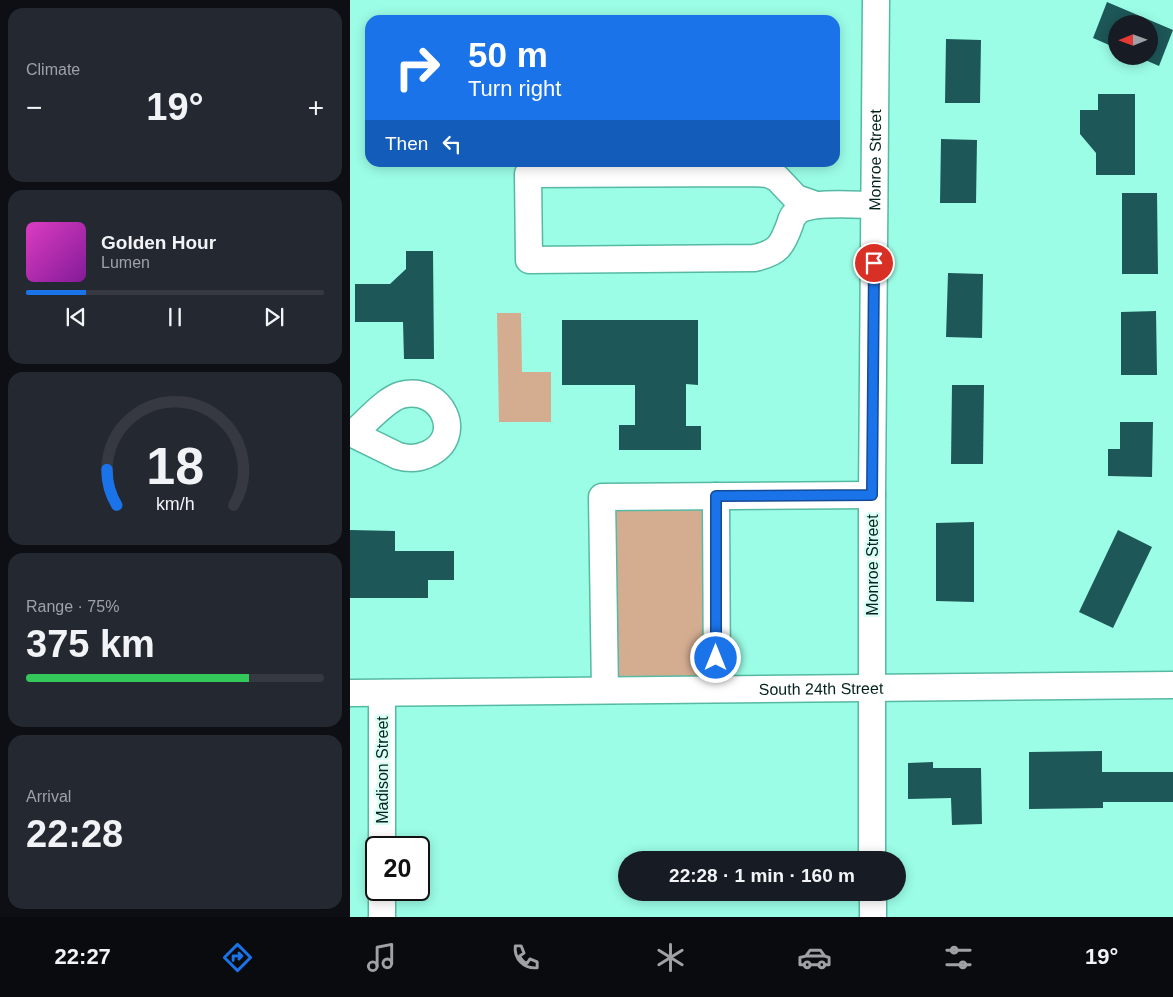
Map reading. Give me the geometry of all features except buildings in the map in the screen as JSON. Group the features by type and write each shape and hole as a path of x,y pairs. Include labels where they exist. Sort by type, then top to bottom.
{"street":[{"name":"Monroe Street","path":"872,851 872,495 876,0"},
{"path":"816,205 796,198 777,178 768,174 754,172 528,174 529,260 754,258 765,256 777,250 784,241 796,212 805,207 816,205 874,205"},
{"path":"605,690 602,497 872,495"},
{"path":"716,496 717,689"},
{"name":"South 24th Street","path":"350,693 1173,685"},
{"name":"Madison Street","path":"382,693 382,836"},
{"path":"382,901 382,917"},
{"path":"872,901 872,917"}],"shaded area":[{"path":"497,313 521,313 522,372 551,372 551,422 499,422"},
{"path":"716,496 717,689 605,690 602,497"}],"route":[{"path":"716,658 716,496 872,495 874,263"}]}
